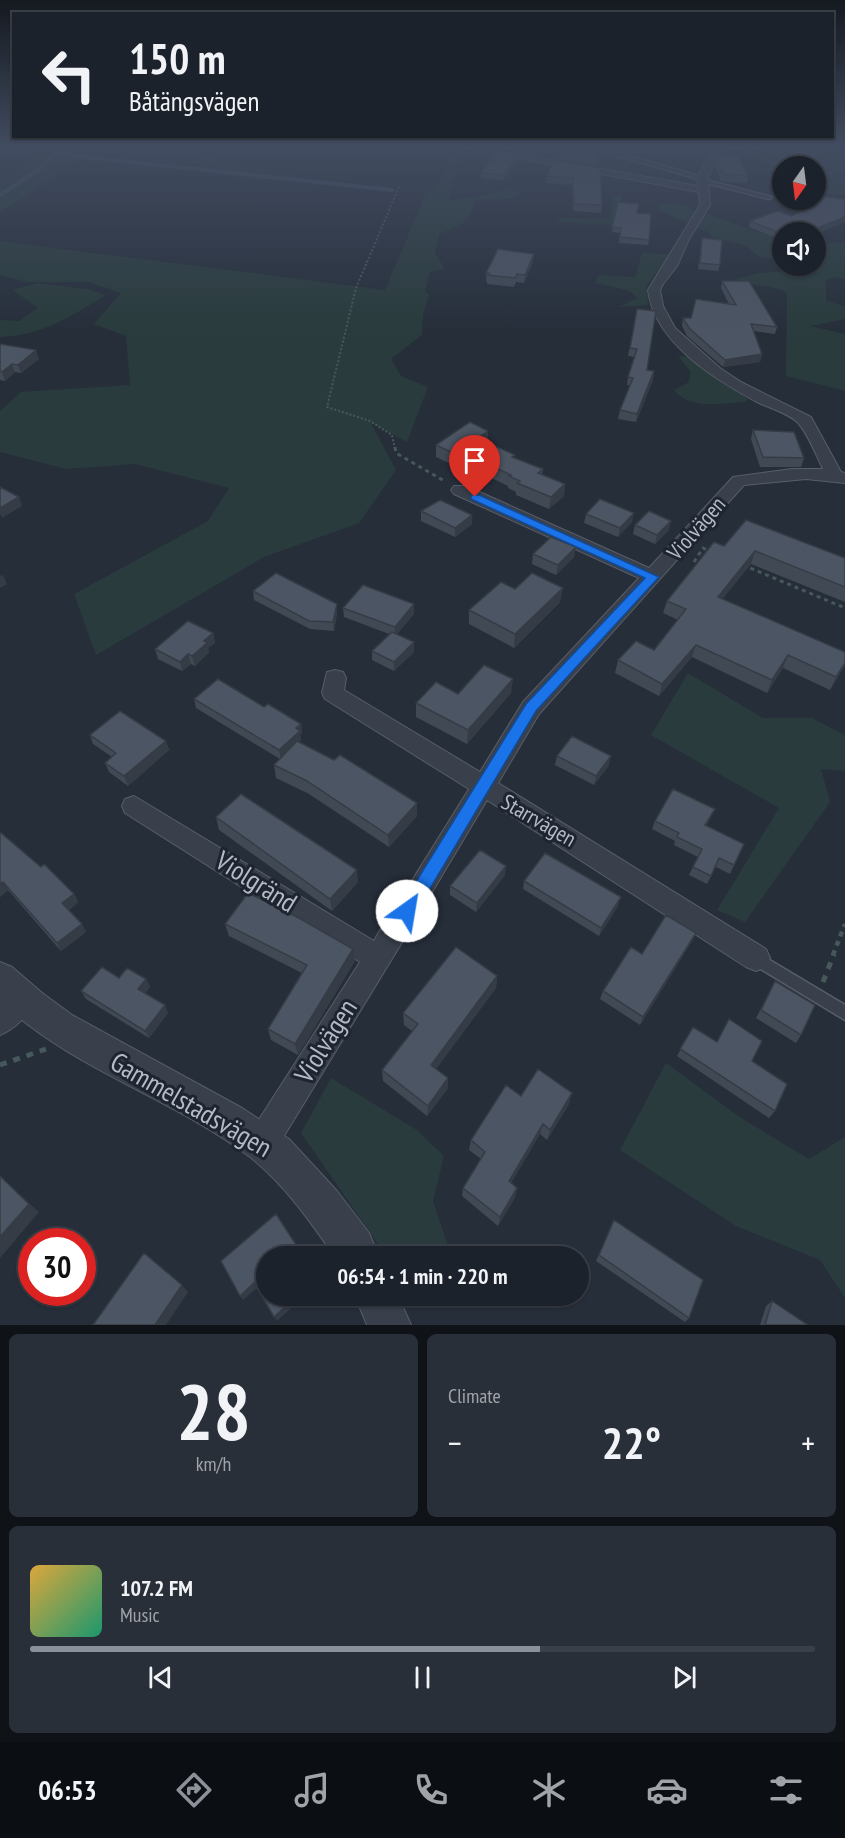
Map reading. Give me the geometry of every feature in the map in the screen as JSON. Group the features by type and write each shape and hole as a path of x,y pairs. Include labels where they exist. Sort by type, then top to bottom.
{"street":[{"path":"702,209 689,227 671,266 657,283 654,290 656,306 669,330 715,371 805,420 839,476"},
{"name":"Violvägen","path":"407,911 531,708 739,481 779,476 839,476"},
{"path":"460,490 653,577"},
{"name":"Starrvägen","path":"334,678 333,693 484,788 609,861 756,958"},
{"name":"Violgränd","path":"134,806 383,949"},
{"name":"Violvägen","path":"262,1143 383,949"},
{"name":"Gammelstadsvägen","path":"7,1000 262,1143 295,1170 350,1246"},
{"path":"380,1306 389,1325"}],"lane":[{"path":"756,958 845,1014"}],"path":[{"path":"390,209 351,303 339,348 335,382 327,407 370,421 392,435 396,453 460,490"},
{"path":"694,562 703,548 714,553"},
{"path":"736,562 845,608"},
{"path":"818,996 845,924"},
{"path":"0,1065 50,1048 67,1032"}],"shaded area":[{"path":"419,209 472,209 468,218 458,226 440,233 435,253 445,269 430,272 425,291 429,295 423,314 422,335 391,359 401,376 428,387 407,442 371,423 396,470 359,523 264,557 96,655 74,594 208,521 229,488 135,464 66,469 0,452 0,411 21,392 130,385 126,336 94,324 121,293 88,282 26,282 0,275 0,241 385,290"},
{"path":"611,209 624,209 626,222 619,225 556,222 561,218 610,219"},
{"path":"658,209 693,209 770,236 772,237 772,259 759,257 746,246 713,237 706,231"},
{"path":"845,243 845,280 835,277 826,280 826,301 845,306 845,319 811,326 845,334 845,391 786,376 787,293 734,279 772,272 772,276 826,276 826,244"},
{"path":"642,253 670,254 647,285 648,305 619,307 637,298 630,291 595,283 598,275 635,277"},
{"path":"37,283 87,289 106,295 56,324 29,333 0,337 0,320 19,321 38,308 13,290"},
{"path":"678,356 689,357 748,399 746,402 707,404 681,397 674,390 689,382 690,371"},
{"path":"688,673 763,718 812,718 845,735 845,771 821,769 830,802 745,922 717,910 779,808 651,735"},
{"path":"666,1063 741,1118 809,1159 845,1137 845,1298 820,1260 736,1226 620,1150"},
{"path":"331,1078 417,1130 444,1156 433,1201 448,1246 379,1246 301,1133"}],"building":[{"path":"616,209 638,209 637,213 651,214 649,240 620,237 621,228 612,227"},
{"path":"845,209 845,217 826,224 826,222 772,222 772,230 750,221 778,211 791,216 805,210"},
{"path":"702,238 722,240 720,265 700,263"},
{"path":"498,249 534,254 525,275 517,274 515,278 487,275"},
{"path":"722,281 749,281 777,327 751,324 762,354 725,360 689,328 683,318 691,318 696,299 736,305"},
{"path":"637,309 656,311 647,370 654,371 637,414 620,410 633,378 628,377 637,349 630,348"},
{"path":"0,344 36,350 18,365 12,364 2,372 0,371"},
{"path":"470,422 488,431 478,438 515,455 512,457 543,469 538,473 565,484 551,497 517,483 520,481 509,476 511,475 460,451 455,454 436,445"},
{"path":"753,430 794,432 804,458 763,457"},
{"path":"0,487 19,497 0,508"},
{"path":"600,499 634,513 620,528 586,514"},
{"path":"440,500 472,515 455,528 421,511"},
{"path":"649,511 671,521 657,535 635,525"},
{"path":"746,520 845,558 845,587 755,551 718,597 845,652 845,663 836,677 788,655 772,680 696,645 662,684 618,660 636,641 654,650 686,609 667,601 714,542 724,546"},
{"path":"551,537 576,547 558,565 533,554"},
{"path":"276,573 337,604 333,622 309,621 253,591"},
{"path":"532,573 563,588 515,634 469,610 501,582 515,589"},
{"path":"363,585 414,604 395,627 343,608"},
{"path":"188,621 213,633 204,641 207,643 192,656 188,654 180,662 155,649"},
{"path":"392,632 414,642 394,662 372,651"},
{"path":"484,665 513,679 468,730 416,703 436,682 458,694"},
{"path":"218,679 264,707 268,704 301,724 296,728 300,731 279,750 194,699"},
{"path":"120,711 166,741 124,776 105,763 116,753 90,735"},
{"path":"572,736 611,756 596,776 557,756"},
{"path":"297,741 334,760 340,755 417,803 388,835 307,781 274,765"},
{"path":"673,789 715,809 705,825 744,844 734,865 719,858 711,876 693,867 702,849 677,837 679,833 655,821"},
{"path":"241,794 357,870 330,899 216,817"},
{"path":"0,832 41,867 44,864 74,894 62,903 82,924 57,943 3,882 0,884"},
{"path":"480,850 506,866 477,903 450,886"},
{"path":"545,853 621,897 601,928 524,881"},
{"path":"248,893 299,918 353,949 295,1044 268,1029 307,965 225,924"},
{"path":"666,915 696,933 643,1017 603,991 631,947 642,954"},
{"path":"456,947 497,976 431,1065 448,1078 428,1106 382,1070 418,1024 403,1013"},
{"path":"102,967 119,978 127,968 146,979 138,989 165,1005 145,1031 81,991"},
{"path":"775,981 815,1005 801,1035 761,1010"},
{"path":"729,1019 762,1041 752,1061 787,1084 775,1111 680,1049 693,1027 717,1042"},
{"path":"538,1069 572,1093 550,1130 543,1124 509,1181 517,1188 500,1217 463,1188 485,1152 471,1140 506,1085 521,1096"},
{"path":"0,1176 29,1204 0,1237"},
{"path":"276,1214 297,1246 256,1246 256,1286 254,1283 240,1296 221,1261"},
{"path":"614,1220 703,1280 689,1318 599,1255"},
{"path":"144,1253 182,1285 155,1325 93,1325"},
{"path":"772,1301 808,1325 765,1325"},
{"path":"268,1306 286,1306 274,1317"}],"route":[{"path":"407,911 531,708 653,577 475,497"}]}
